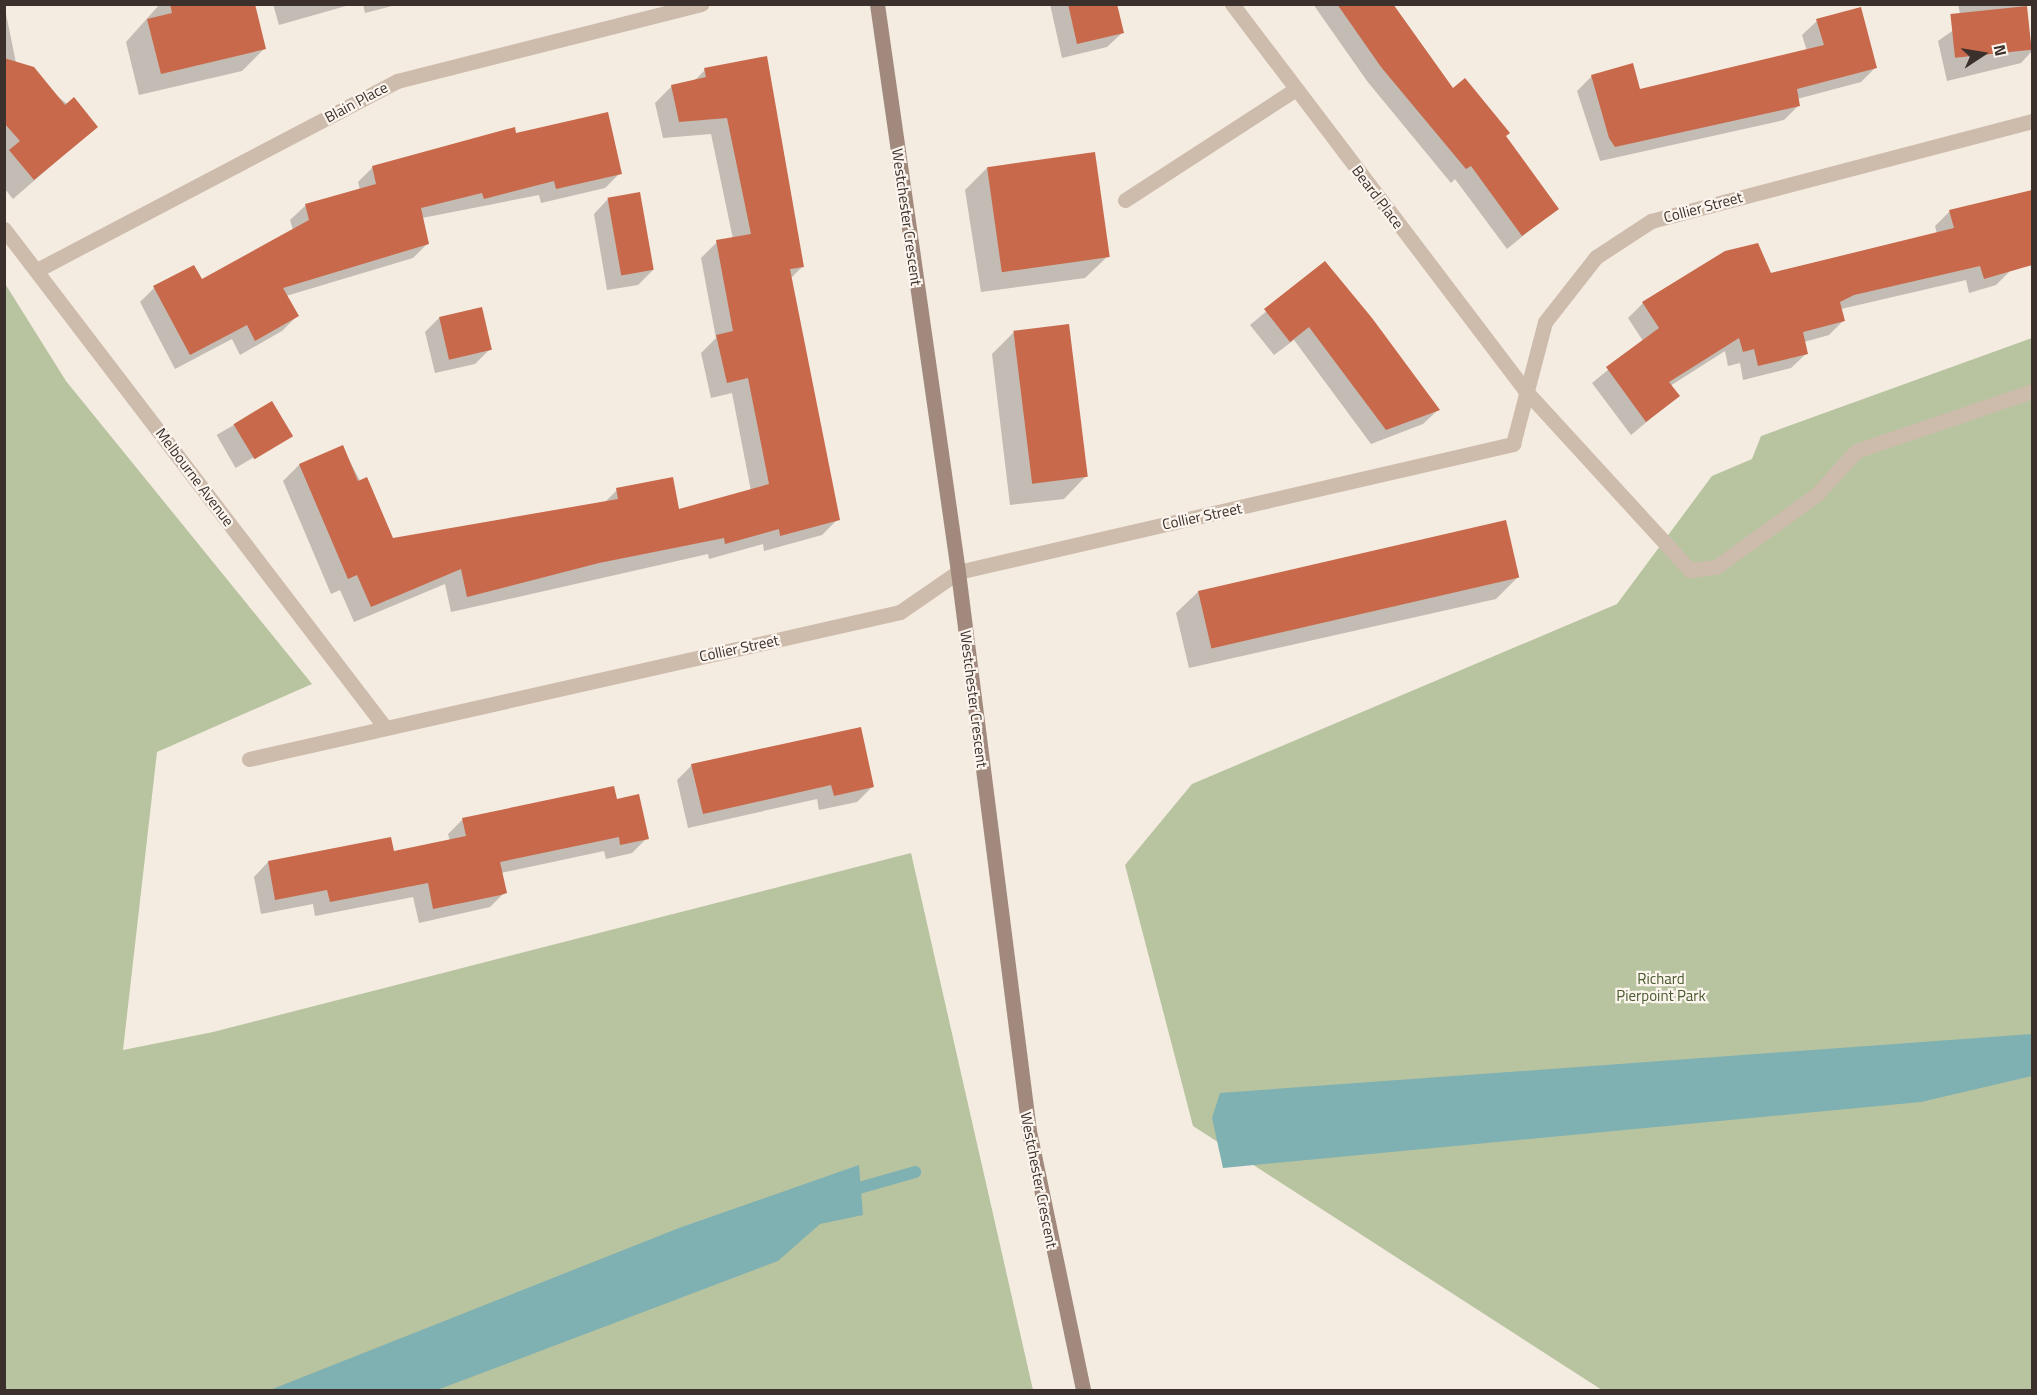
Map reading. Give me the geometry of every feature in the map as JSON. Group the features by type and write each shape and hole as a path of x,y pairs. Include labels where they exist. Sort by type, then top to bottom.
{"main road":[{"name":"Westchester Crescent","path":"877,4 958,572 1029,1131 1083,1390"}],"street":[{"name":"Blain Place","path":"37,270 397,81 701,4"},
{"name":"Beard Place","path":"1232,4 1524,390 1690,570 1716,567 1816,495 1856,451 2032,391"},
{"path":"1125,200 1296,89"},
{"name":"Collier Street","path":"249,759 384,726 900,612 958,572 1513,444 1524,390 1545,322 1596,257 1651,221 2032,121"},
{"name":"Melbourne Avenue","path":"4,229 384,726"}],"green space":[{"path":"4,282 66,381 312,684 157,752 123,1050 213,1032 911,853 1033,1390 5,1390"},
{"name":"Richard Pierpoint Park","path":"2032,338 2032,1390 1602,1390 1193,1126 1125,865 1192,784 1617,604 1712,476 1752,459 1761,436"}],"water":[{"path":"2032,1034 2032,1076 1921,1102 1223,1168 1212,1118 1220,1093"},
{"path":"859,1165 863,1215 820,1224 778,1261 437,1390 270,1390 679,1228"}],"building":[{"path":"170,4 255,4 266,49 161,74 147,19 172,13"},
{"path":"1068,4 1117,4 1124,33 1077,44"},
{"path":"1337,4 1393,4 1453,88 1465,78 1510,133 1506,136 1559,209 1522,236 1471,166 1466,169 1381,67"},
{"path":"2027,6 2032,50 1955,58 1950,14"},
{"path":"1861,7 1877,68 1797,89 1800,106 1615,147 1609,138 1591,75 1633,63 1640,89 1824,45 1816,19"},
{"path":"767,56 804,267 790,269 840,520 780,536 779,529 725,544 724,538 599,563 467,597 461,569 371,607 357,575 348,579 299,464 343,445 358,481 367,477 393,538 618,499 616,488 673,477 679,509 769,484 748,378 727,383 716,335 733,331 716,240 751,234 727,118 679,122 671,85 706,77 704,68"},
{"path":"4,58 34,67 65,105 74,97 98,127 34,180 9,150 20,141 4,123"},
{"path":"608,112 622,174 556,189 554,181 484,199 482,193 421,208 429,244 283,288 299,316 255,341 247,325 190,355 153,286 194,265 202,279 309,220 305,204 376,184 372,166 515,127 516,133"},
{"path":"1095,152 1110,257 1002,272 987,167"},
{"path":"2032,190 2032,265 1984,279 1980,266 1854,295 1840,302 1845,321 1803,332 1808,354 1758,366 1754,349 1743,352 1739,338 1669,382 1680,396 1646,422 1606,367 1659,328 1642,302 1725,251 1758,243 1771,273 1954,228 1949,210"},
{"path":"640,192 654,270 621,276 608,198"},
{"path":"1325,261 1372,318 1440,410 1386,430 1309,327 1290,342 1264,309"},
{"path":"482,307 492,350 449,360 439,317"},
{"path":"1069,324 1088,477 1032,484 1013,331"},
{"path":"272,401 293,436 255,459 233,424"},
{"path":"1506,520 1519,577 1211,649 1198,591"},
{"path":"861,727 874,787 834,796 831,785 703,814 691,764"},
{"path":"614,786 617,799 639,794 649,839 620,845 619,837 500,862 507,893 433,909 428,883 330,902 327,890 275,900 268,861 391,837 394,851 466,836 462,818"}],"waterway":[{"path":"845,1192 915,1172"}]}
